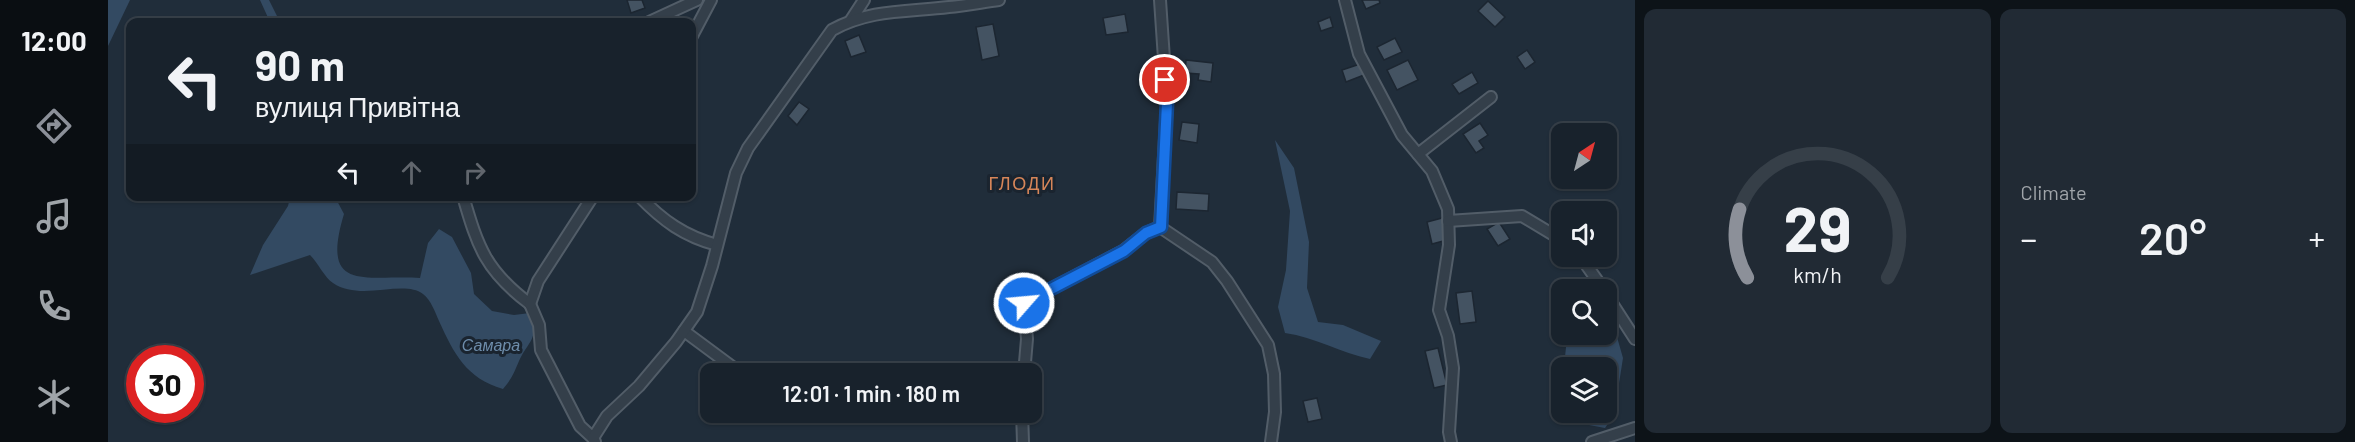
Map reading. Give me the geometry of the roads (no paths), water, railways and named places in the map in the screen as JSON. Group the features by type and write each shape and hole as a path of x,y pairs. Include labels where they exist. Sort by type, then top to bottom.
{"street":[{"path":"657,18 697,0"},
{"path":"696,28 711,0"},
{"path":"851,20 864,0"},
{"path":"465,201 475,236 488,262 506,286 530,304 539,325 541,350 580,426 594,440 607,416 639,387 684,332 697,312 736,173 748,148 832,30 851,20 892,11 999,0"},
{"path":"1160,0 1167,103 1161,227"},
{"path":"1345,0 1359,54 1402,135 1432,171 1448,209 1449,245 1439,310 1448,336 1453,368 1449,432 1451,442"},
{"path":"1418,154 1491,97"},
{"path":"530,304 538,280 590,201"},
{"path":"644,201 659,217 696,239 717,245"},
{"path":"1448,221 1522,216 1551,233"},
{"path":"1025,363 1027,339 1024,303 1124,251 1146,233 1161,227"},
{"path":"1161,227 1212,262 1227,281 1268,345 1275,374 1275,412 1271,442"},
{"path":"1617,311 1635,339"},
{"path":"684,332 727,363"},
{"path":"1022,423 1023,442"},
{"path":"1592,442 1635,428"}],"water":[{"path":"108,0 130,0 108,46"},
{"path":"260,0 269,0 278,18 268,18"},
{"path":"1275,140 1294,168 1309,242 1307,288 1318,322 1343,325 1381,341 1370,359 1285,333 1278,307 1286,270 1290,211"},
{"name":"Самара","path":"289,201 337,201 344,214 338,239 338,257 343,268 352,274 365,277 420,278 428,243 439,229 452,237 471,273 474,294 492,311 514,315 530,313 533,322 532,339 508,383 503,389 490,384 470,371 450,344 431,303 423,294 415,290 356,291 344,288 330,281 310,255 250,275 263,245"},
{"path":"1617,337 1623,358 1617,396 1617,357 1565,357 1568,345 1617,345"},
{"path":"1586,423 1608,423 1605,428"}],"district":[{"name":"ГЛОДИ","path":"1022,184"}]}
